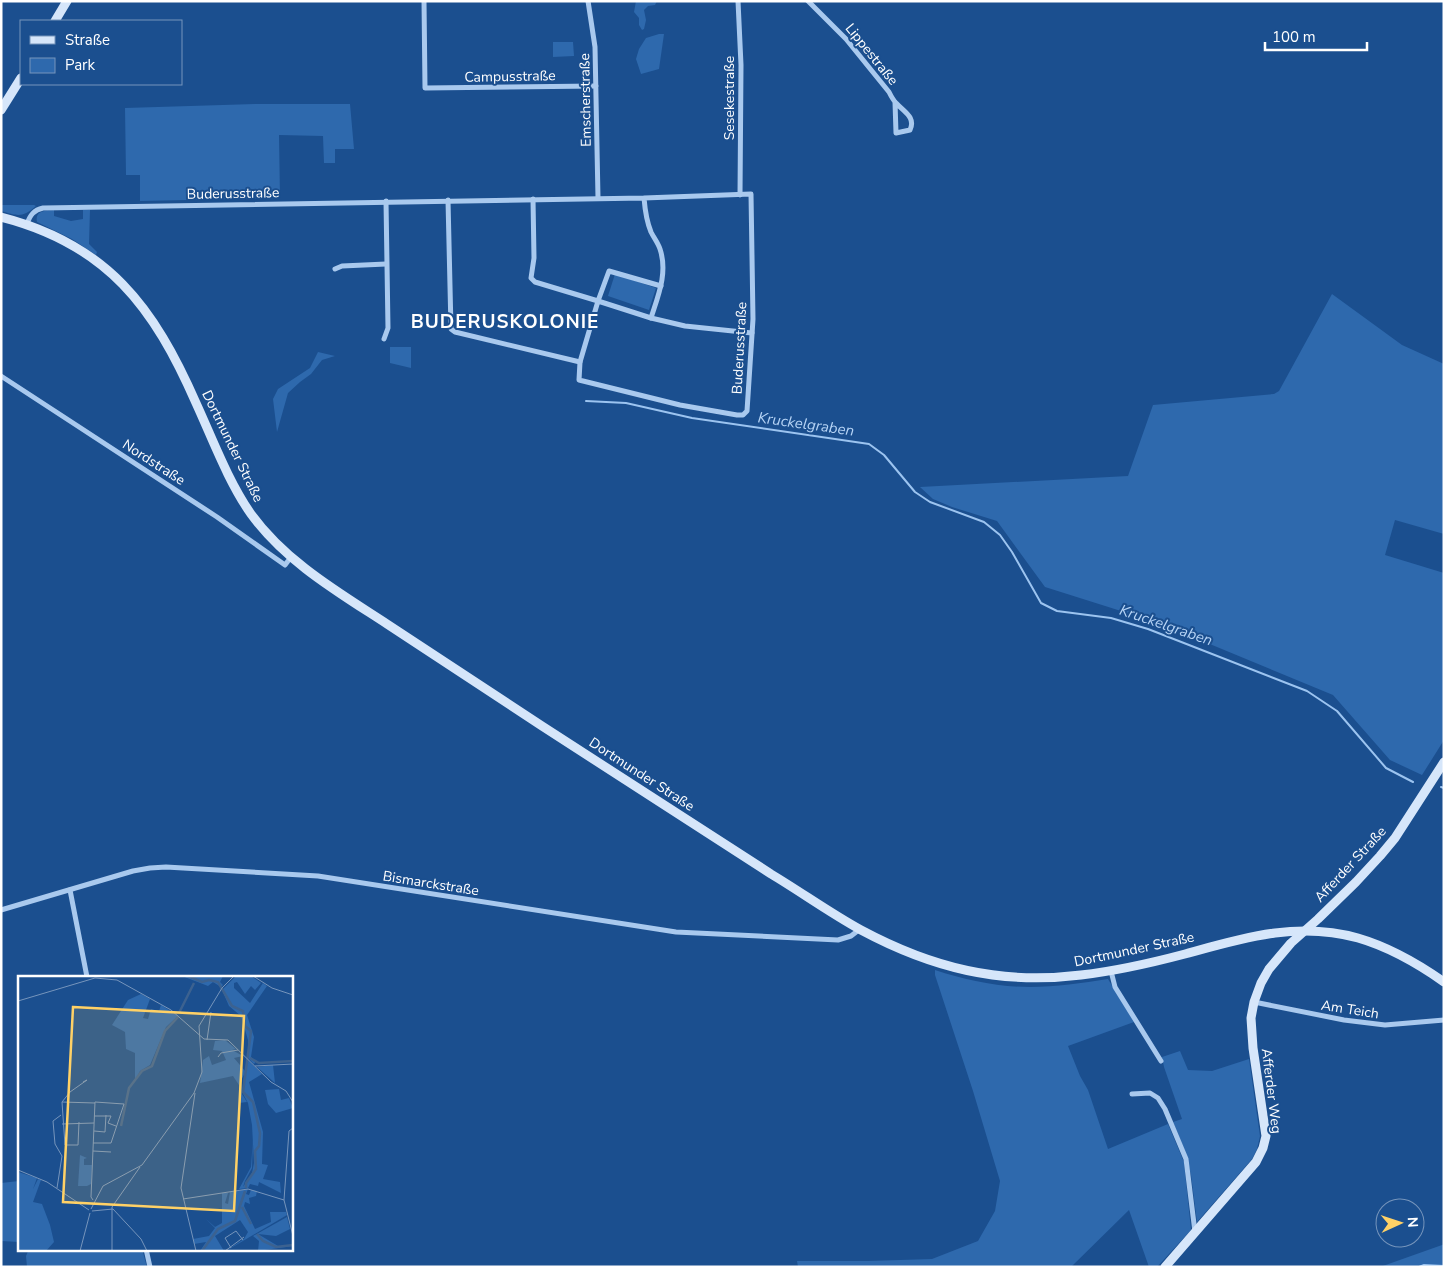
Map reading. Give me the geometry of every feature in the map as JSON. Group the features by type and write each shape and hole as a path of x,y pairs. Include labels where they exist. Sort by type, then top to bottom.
{"main road":[{"path":"56,20 67,1"},
{"path":"1,110 20,80"},
{"name":"Dortmunder Straße","path":"1,217 28,224 54,235 92,257 113,274 135,298 166,342 188,384 232,482 249,511 266,532 291,557 325,584 451,667 724,844 860,929 908,952 945,965 982,974 1014,978 1078,976 1111,971 1254,936 1304,931 1345,935 1373,943 1398,953 1444,982"},
{"name":"Afferder Straße","path":"1304,931 1356,882 1395,838 1444,762"},
{"name":"Afferder Weg","path":"1165,1267 1256,1162 1265,1143 1266,1136 1250,1018 1261,983 1269,969 1291,942 1304,931"}],"street":[{"name":"Campusstraße","path":"424,1 425,88 596,86"},
{"name":"Emscherstraße","path":"588,1 596,47 598,198"},
{"name":"Sesekestraße","path":"738,1 742,65 740,195"},
{"name":"Lippestraße","path":"808,1 846,39 895,102 910,116 912,128 907,132 896,132 895,102"},
{"name":"Buderusstraße","path":"28,224 29,218 33,213 43,208 644,198 751,194 753,319 747,411 743,415 680,405 579,380 580,362"},
{"path":"644,198 645,215 659,247 663,275 651,318"},
{"path":"533,199 534,258 532,281 651,318 685,326 752,333"},
{"path":"448,200 451,329 455,332 580,362 609,271 661,286"},
{"path":"384,339 388,328 386,201"},
{"path":"335,269 342,266 386,264"},
{"name":"Nordstraße","path":"1,376 217,517 284,565 291,557"},
{"name":"Bismarckstraße","path":"1,910 133,871 166,867 318,876 676,932 838,940 851,936 860,929"},
{"path":"70,890 88,976"},
{"path":"1111,971 1116,987 1161,1061"},
{"name":"Am Teich","path":"1254,1002 1385,1026 1444,1020"},
{"path":"1132,1094 1150,1093 1158,1098 1165,1109 1186,1159 1195,1232"},
{"path":"146,1250 150,1267"}],"green space":[{"path":"636,1 657,1 655,5 648,6 644,10 646,20 642,30 639,25 639,18 634,12"},
{"path":"664,34 659,69 641,74 636,59 639,49 646,38"},
{"path":"553,42 573,42 574,56 553,57"},
{"path":"255,104 350,104 354,149 335,149 335,163 324,163 323,136 279,135 280,198 140,201 140,175 126,175 125,108"},
{"path":"1,205 36,206 27,213 16,215 1,211"},
{"path":"54,210 54,216 71,221 83,219 83,210 90,210 89,244 97,252 96,255 72,239 37,222 39,213"},
{"path":"615,274 656,288 649,310 608,296"},
{"path":"1332,294 1402,345 1444,364 1444,534 1395,520 1385,555 1444,573 1444,740 1422,775 1390,760 1333,695 1159,623 1045,587 997,521 933,499 920,487 1128,476 1153,405 1274,394 1279,391"},
{"path":"390,347 411,347 411,368 390,363"},
{"path":"318,352 335,356 322,360 311,374 288,393 277,432 273,399 278,389 310,368"},
{"path":"935,970 982,982 1018,987 1059,986 1108,979 1134,1022 1068,1046 1088,1090 1108,1149 1168,1124 1184,1162 1191,1230 1157,1267 1149,1267 1129,1210 1071,1267 798,1267 797,1261 932,1259 978,1241 995,1211 1000,1181"},
{"path":"1180,1051 1188,1070 1212,1071 1249,1059 1260,1136 1252,1159 1197,1222 1191,1175 1185,1151 1173,1122 1182,1119 1162,1057"},
{"path":"18,1181 18,1242 1,1241 1,1183"},
{"path":"1444,1244 1444,1267 1380,1267 1442,1245"},
{"path":"29,1250 142,1250 147,1267 27,1267 26,1256"}],"waterway":[{"name":"Kruckelgraben","path":"586,401 626,403 692,418 869,444 884,455 915,492 930,502 984,522 1000,535 1041,603 1057,611 1111,618 1148,629 1307,691 1337,711 1386,768 1413,782"},
{"path":"1419,1267 1424,1265 1444,1266"}],"district":[{"name":"BUDERUSKOLONIE","path":"505,321"}]}
